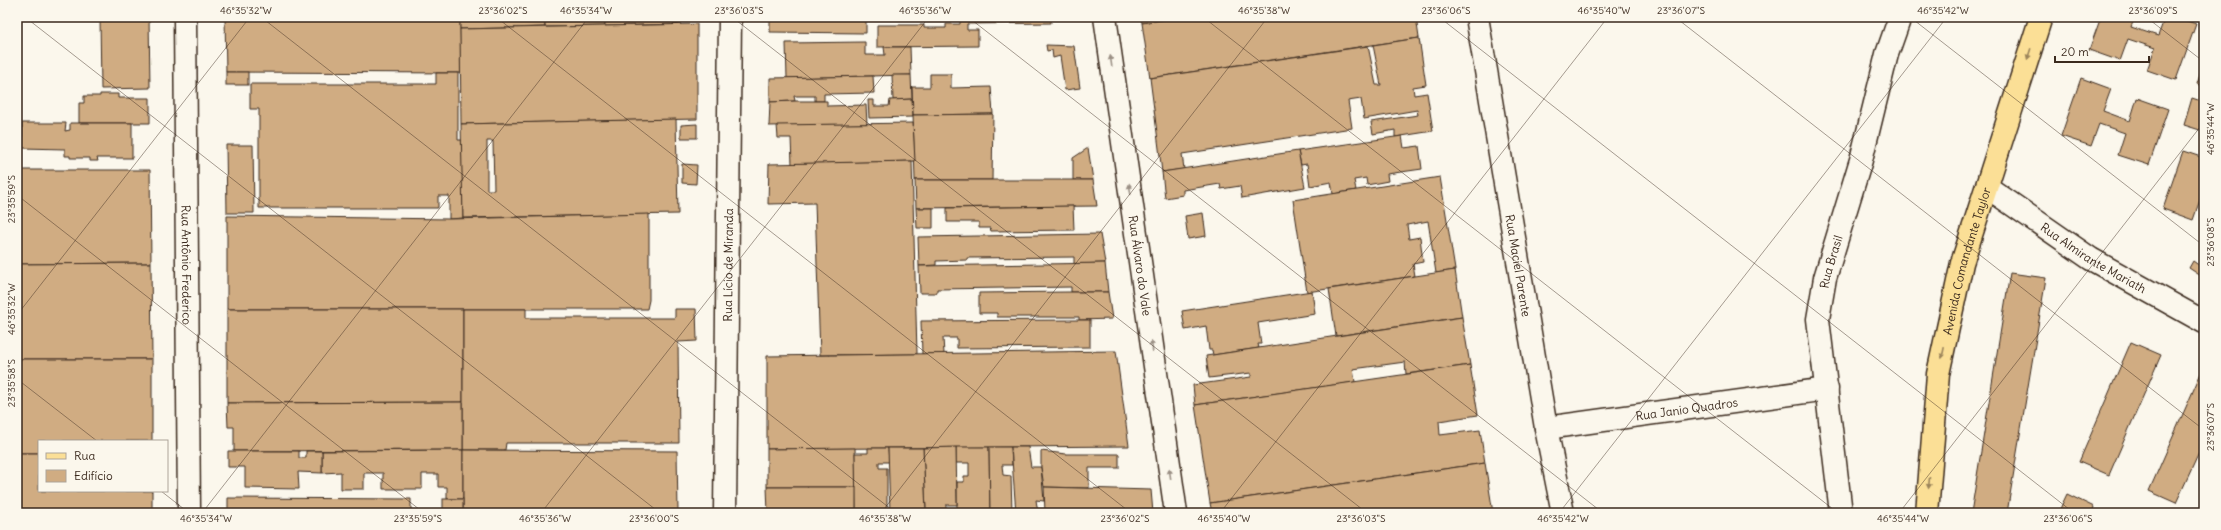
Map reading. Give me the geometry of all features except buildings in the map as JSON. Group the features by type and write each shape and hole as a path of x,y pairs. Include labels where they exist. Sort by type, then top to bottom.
{"main road":[{"name":"Avenida Comandante Taylor","path":"1927,513 1938,374 1962,262 2041,17"}],"street":[{"name":"Rua Antônio Frederico","path":"185,17 189,513"},
{"name":"Rua Lício de Miranda","path":"725,513 730,17"},
{"name":"Rua Álvaro do Vale","path":"1105,17 1176,513"},
{"name":"Rua Maciel Parente","path":"1476,17 1546,428 1563,513"},
{"name":"Rua Brasil","path":"1841,513 1818,319 1825,278 1861,160 1887,54 1900,17"},
{"name":"Rua Almirante Mariath","path":"1987,187 2091,259 2204,322"},
{"name":"Rua Janio Quadros","path":"1546,428 1827,389"}]}
